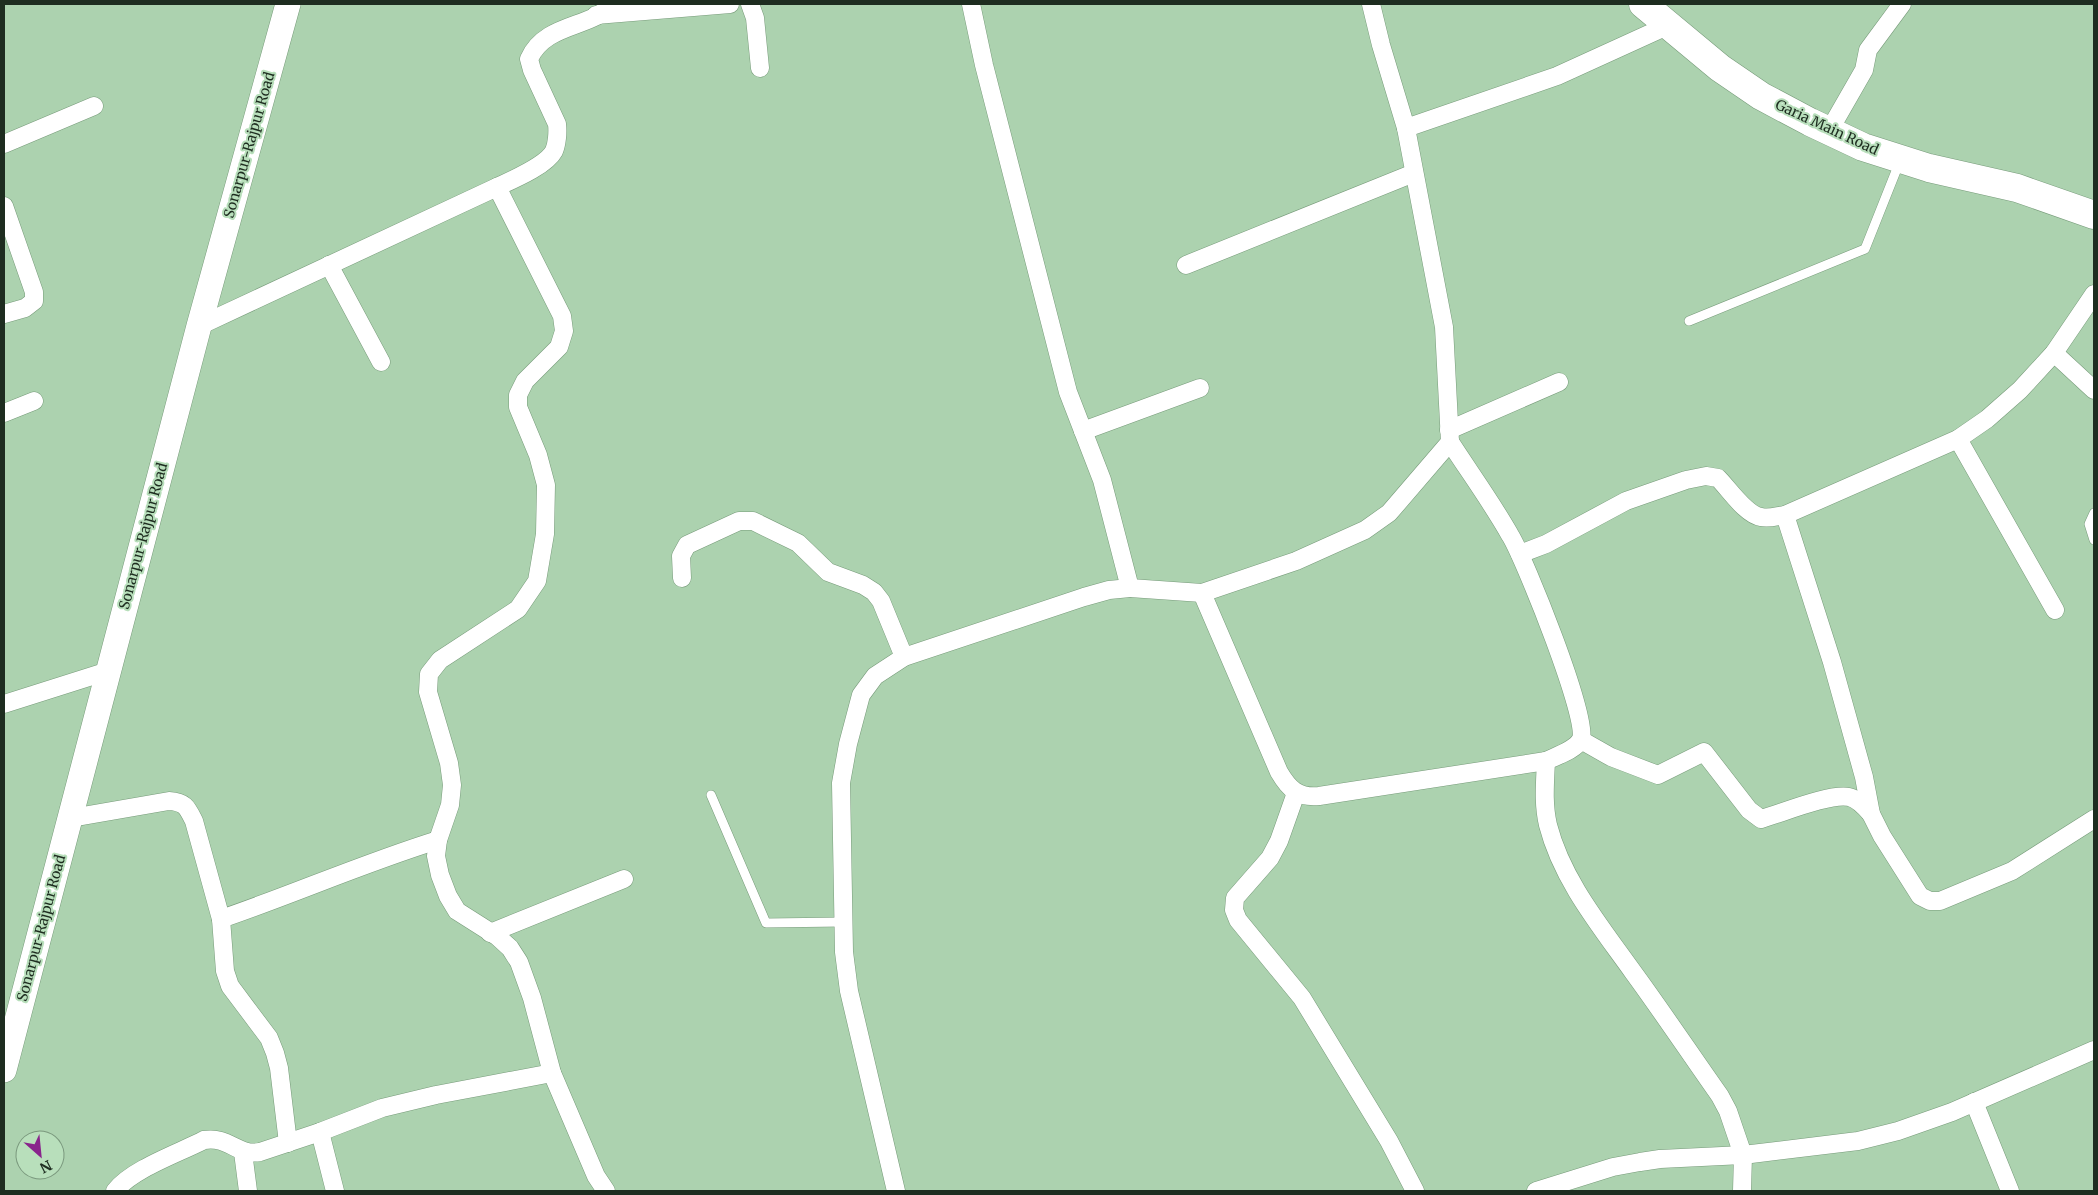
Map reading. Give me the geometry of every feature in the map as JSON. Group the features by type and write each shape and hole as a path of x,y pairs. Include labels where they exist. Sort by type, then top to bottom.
{"main road":[{"name":"Sonarpur-Rajpur Road","path":"4,1070 71,818 90,735 199,326 288,4"},
{"name":"Garia Main Road","path":"1643,4 1720,68 1761,96 1830,132 1863,147 1929,168 2017,188 2094,216"}],"street":[{"path":"199,326 497,187 539,165 553,152 558,133 558,124 532,70 529,59 533,49 541,41 557,32 605,11 611,4"},
{"path":"595,15 730,4"},
{"path":"750,4 756,18 760,68"},
{"path":"971,4 984,65 1068,392 1102,480 1130,588"},
{"path":"1202,593 1279,772 1296,793 1308,797 1319,796 1546,761 1573,748 1582,740 1583,730 1580,714 1554,640 1520,554 1511,536 1449,436 1444,327 1406,128 1371,4"},
{"path":"1830,132 1864,70 1868,50 1902,4"},
{"path":"1406,128 1557,76 1669,24"},
{"path":"4,144 94,106"},
{"path":"1186,265 1414,173"},
{"path":"497,187 562,316 564,331 559,347 525,381 518,395 518,407 538,456 546,485 546,534 537,581 518,609 440,660 429,674 428,692 449,764 452,785 450,805 438,840 436,856 440,875 457,912 510,948 519,962 532,998 552,1073 596,1176 606,1191"},
{"path":"4,206 34,292 34,301 25,308 4,314"},
{"path":"329,265 381,362"},
{"path":"1520,554 1546,544 1626,501 1686,480 1706,476 1718,478 1749,512 1761,517 1785,515 1958,440 2020,390 2054,352 2094,294"},
{"path":"2054,352 2094,390"},
{"path":"896,1191 849,991 844,952 841,783 848,744 861,695 875,676 904,657 1109,590 1130,588 1202,593 1296,561 1365,530 1389,513 1449,436 1560,382"},
{"path":"1082,431 1200,388"},
{"path":"4,413 34,400"},
{"path":"1958,440 2055,610"},
{"path":"1785,515 1832,662 1864,777 1871,814 1882,836 1920,896 1930,901 1940,901 2012,871 2094,819"},
{"path":"682,578 681,556 687,545 739,521 754,521 798,543 828,572 863,585 874,592 881,601 904,657"},
{"path":"4,704 108,671"},
{"path":"1582,740 1611,757 1658,775 1704,752 1749,810 1761,819 1834,797 1850,797 1860,802 1871,814"},
{"path":"1546,761 1544,800 1548,825 1556,848 1582,901 1720,1096 1728,1112 1743,1155 1742,1191"},
{"path":"1296,793 1279,841 1270,858 1235,898 1234,910 1238,920 1302,998 1389,1141 1415,1191"},
{"path":"71,818 169,801 181,802 188,809 194,821 221,919 225,971 230,986 269,1038 275,1053 279,1068 288,1143"},
{"path":"221,919 257,907 373,861 438,840"},
{"path":"490,933 624,879"},
{"path":"1536,1191 1613,1167 1640,1162 1660,1159 1743,1155 1858,1141 1923,1123 2094,1050"},
{"path":"115,1191 120,1184 143,1170 204,1140 214,1138 223,1140 243,1152 251,1154 320,1132 382,1108 418,1099 552,1073"},
{"path":"1974,1102 2010,1191"},
{"path":"320,1132 335,1191"},
{"path":"243,1152 248,1191"}],"lane":[{"path":"1689,320 1865,249 1901,159"},
{"path":"2094,513 2089,524 2094,540"},
{"path":"712,795 766,923 843,922"}]}
